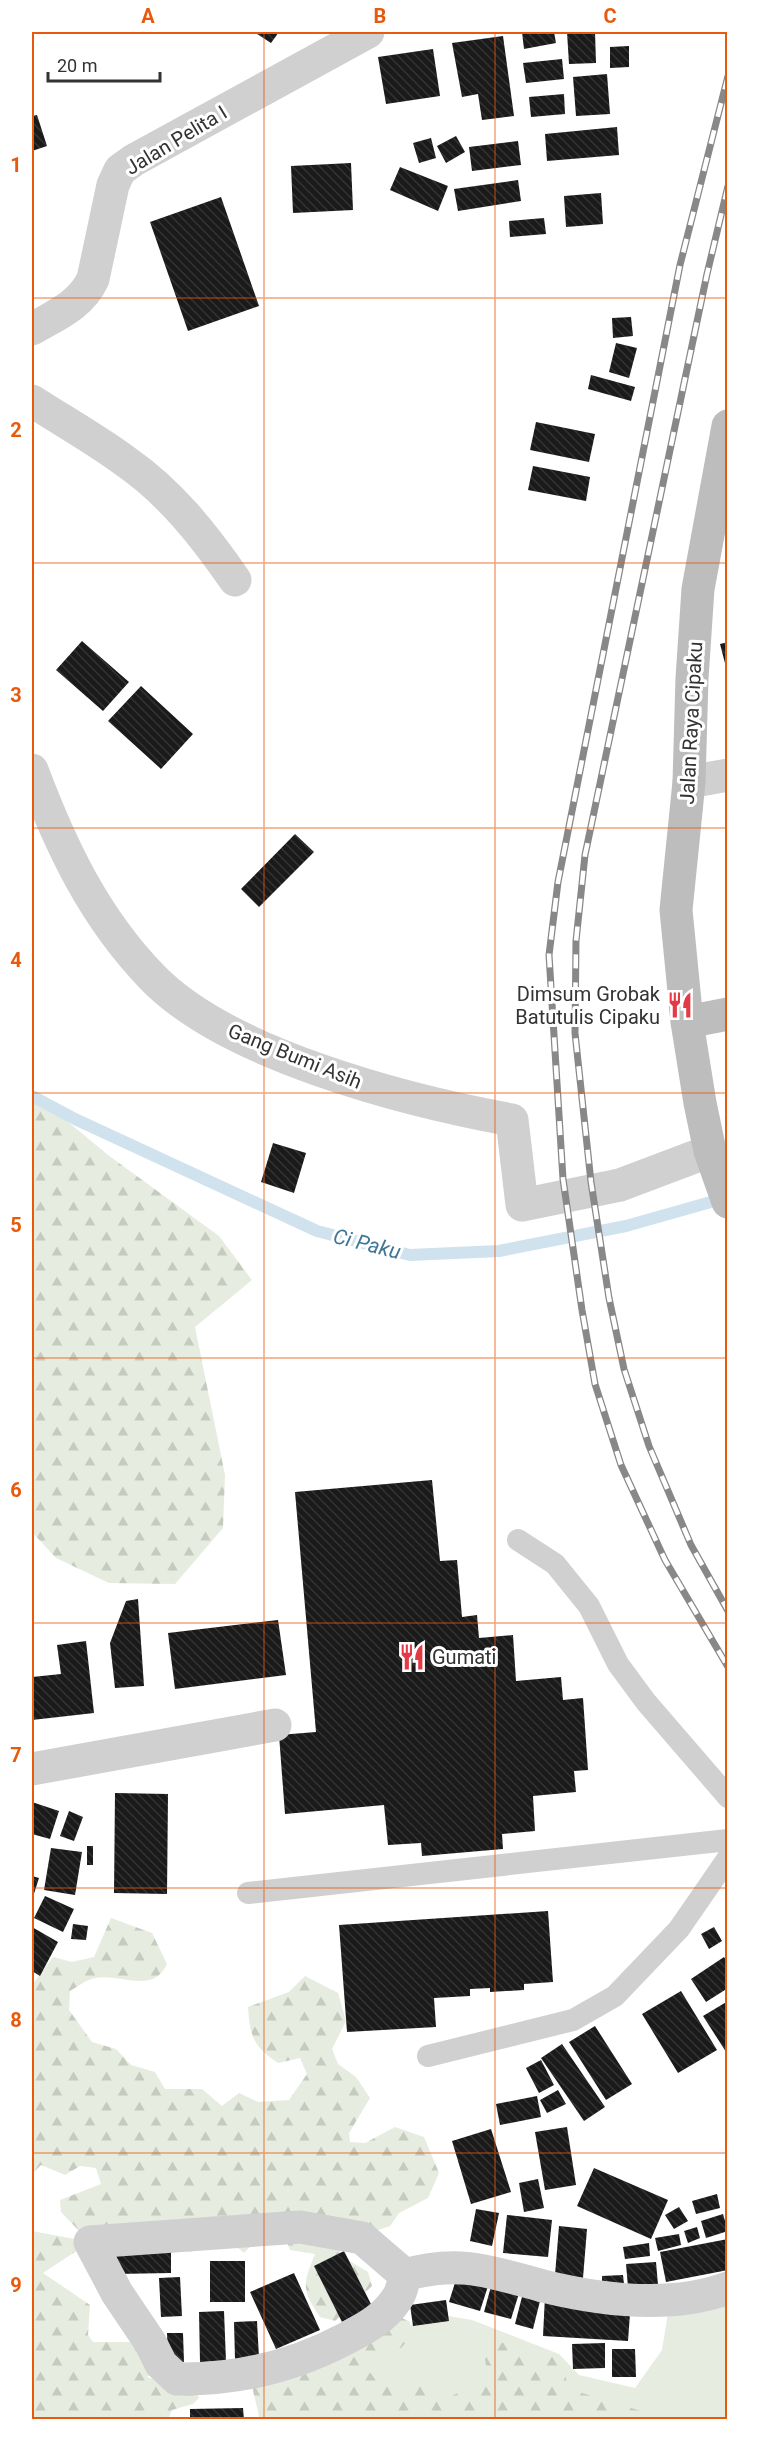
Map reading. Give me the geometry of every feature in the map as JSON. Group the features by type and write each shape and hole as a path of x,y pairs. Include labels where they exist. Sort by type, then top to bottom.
{"street":[{"name":"Jalan Pelita I","path":"32,329 76,303 87,292 93,279 113,185 120,170 134,160 368,32"},
{"path":"32,401 127,462 156,487 206,537 235,580"},
{"name":"Jalan Raya Cipaku","path":"728,426 698,589 692,678 689,782 676,910 687,1022 711,1151 728,1202"},
{"name":"Gang Bumi Asih","path":"32,770 60,841 89,896 124,945 153,978 179,1001 214,1023 256,1044 308,1065 362,1084 512,1120 522,1205 620,1185 711,1151"},
{"path":"689,782 728,775"},
{"path":"687,1022 728,1014"},
{"path":"32,1769 275,1725"},
{"path":"300,2227 362,2238 405,2275 400,2295 379,2320 320,2352 288,2365 250,2374 212,2379 177,2379 161,2364 150,2342 117,2293 90,2242 300,2227"},
{"path":"405,2275 441,2266 461,2266 512,2276 567,2291 643,2300 685,2298 728,2288"}],"lane":[{"path":"518,1540 555,1564 589,1606 618,1664 646,1702 728,1797"},
{"path":"248,1893 728,1839"},
{"path":"428,2056 573,2020 615,1996 679,1929 728,1858"}],"green space":[{"path":"32,1092 108,1155 219,1236 252,1280 195,1327 225,1475 223,1528 175,1584 109,1583 56,1558 32,1532"},
{"path":"111,1918 152,1933 167,1964 153,1979 135,1981 95,1978 85,1981 70,1991 69,2010 92,2042 116,2049 131,2065 155,2072 165,2089 202,2089 222,2106 239,2093 258,2102 289,2100 307,2074 300,2058 278,2063 263,2051 254,2039 248,2007 289,1992 305,1976 338,1993 346,2021 332,2049 338,2064 356,2077 370,2098 349,2133 350,2142 365,2143 395,2127 424,2137 439,2173 428,2198 399,2213 390,2226 364,2235 336,2232 341,2256 368,2272 372,2286 335,2321 320,2317 307,2293 306,2280 315,2254 290,2250 283,2233 264,2232 244,2253 226,2238 190,2252 171,2247 82,2234 61,2212 60,2200 101,2184 96,2168 80,2166 65,2175 41,2165 32,2174 32,1985 53,1957 72,1962 94,1957"},
{"path":"32,2231 90,2242 43,2273 90,2305 88,2335 93,2342 150,2342 158,2373 146,2377 196,2389 199,2398 193,2404 172,2410 168,2419 32,2419"},
{"path":"727,2287 727,2419 260,2419 254,2375 442,2315 472,2320 559,2354 579,2375 635,2388 662,2350 669,2307"},
{"path":"398,2316 410,2322 411,2337 401,2348 371,2356 368,2370 380,2385 403,2385 421,2370 448,2398 488,2377 485,2359 499,2342 520,2346 532,2364 559,2354 569,2389 641,2411 643,2419 257,2419 259,2416 251,2382"}],"building":[{"path":"254,32 279,32 271,43"},
{"path":"522,32 554,32 556,43 524,49"},
{"path":"567,32 595,32 596,63 569,64"},
{"path":"503,36 514,116 482,120 478,94 462,97 452,43"},
{"path":"629,46 629,67 610,68 610,47"},
{"path":"433,49 440,96 386,104 378,57"},
{"path":"562,59 564,79 526,83 523,63"},
{"path":"607,74 610,114 576,116 573,77"},
{"path":"564,94 565,114 531,117 529,97"},
{"path":"37,115 47,146 32,151 32,116"},
{"path":"617,127 619,155 547,161 545,134"},
{"path":"456,136 465,152 446,163 437,146"},
{"path":"431,138 436,158 419,163 413,143"},
{"path":"518,141 521,165 472,171 469,147"},
{"path":"351,163 353,210 293,213 291,166"},
{"path":"400,167 448,186 438,211 390,190"},
{"path":"518,180 521,201 458,211 454,189"},
{"path":"601,193 603,224 566,227 564,196"},
{"path":"221,197 259,306 188,331 150,222"},
{"path":"544,218 546,234 510,237 509,221"},
{"path":"631,317 633,336 613,338 612,318"},
{"path":"616,343 637,348 629,378 609,372"},
{"path":"591,375 635,387 631,401 588,389"},
{"path":"536,422 595,434 589,462 530,450"},
{"path":"533,466 590,477 586,501 528,490"},
{"path":"82,641 129,682 103,711 56,670"},
{"path":"728,642 728,671 727,671 720,644"},
{"path":"141,686 193,734 161,769 108,721"},
{"path":"295,834 314,852 259,907 241,889"},
{"path":"273,1143 306,1153 294,1193 261,1182"},
{"name":"Gumati","path":"432,1480 440,1561 457,1560 462,1617 477,1615 479,1638 513,1635 516,1681 561,1677 563,1700 583,1698 588,1770 574,1771 576,1792 533,1796 535,1831 502,1834 503,1849 422,1856 421,1843 388,1845 384,1805 285,1814 279,1735 316,1732 295,1492"},
{"path":"138,1599 144,1686 115,1688 110,1643 126,1601"},
{"path":"278,1620 286,1675 175,1689 168,1633"},
{"path":"86,1641 94,1713 32,1720 32,1677 61,1674 57,1645"},
{"path":"115,1793 168,1794 167,1894 114,1893"},
{"path":"32,1802 59,1811 50,1839 32,1834"},
{"path":"69,1811 83,1817 74,1841 60,1836"},
{"path":"87,1846 93,1846 93,1865 87,1865"},
{"path":"51,1848 82,1852 75,1895 44,1890"},
{"path":"32,1876 39,1878 32,1900"},
{"path":"45,1896 74,1909 63,1932 34,1918"},
{"path":"548,1911 553,1982 524,1984 524,1990 490,1992 490,1988 470,1989 470,1996 434,1998 436,2027 347,2032 339,1925"},
{"path":"73,1924 88,1926 86,1940 71,1939"},
{"path":"32,1927 58,1942 40,1976 32,1971"},
{"path":"714,1927 722,1941 709,1949 701,1934"},
{"path":"724,1957 728,1962 728,1988 706,2002 691,1979"},
{"path":"681,1991 717,2050 678,2073 642,2014"},
{"path":"728,2001 728,2055 703,2016"},
{"path":"595,2026 632,2084 606,2100 569,2042"},
{"path":"562,2044 605,2107 584,2121 541,2058"},
{"path":"541,2060 554,2085 539,2093 526,2068"},
{"path":"558,2090 566,2104 547,2113 540,2100"},
{"path":"537,2096 541,2117 500,2125 496,2104"},
{"path":"567,2127 576,2185 545,2190 535,2132"},
{"path":"491,2129 511,2192 471,2204 452,2141"},
{"path":"594,2168 668,2200 651,2239 577,2206"},
{"path":"538,2179 544,2208 524,2212 519,2183"},
{"path":"717,2194 720,2208 696,2214 692,2201"},
{"path":"679,2207 688,2221 674,2229 665,2215"},
{"path":"476,2209 499,2213 492,2246 470,2241"},
{"path":"723,2214 728,2231 706,2238 701,2221"},
{"path":"507,2215 552,2220 548,2257 503,2253"},
{"path":"559,2226 587,2229 583,2278 555,2275"},
{"path":"697,2227 700,2238 688,2243 684,2231"},
{"path":"679,2234 681,2245 658,2251 655,2238"},
{"path":"728,2239 728,2270 666,2282 660,2252"},
{"path":"649,2243 650,2256 625,2259 623,2247"},
{"path":"171,2247 171,2273 116,2274 115,2248"},
{"path":"344,2251 372,2306 342,2322 314,2266"},
{"path":"210,2261 245,2261 245,2302 210,2302"},
{"path":"656,2262 658,2285 628,2287 626,2264"},
{"path":"294,2273 320,2330 276,2349 250,2292"},
{"path":"458,2273 489,2283 480,2311 449,2302"},
{"path":"623,2275 624,2284 602,2285 602,2276"},
{"path":"180,2277 182,2316 161,2317 159,2278"},
{"path":"493,2279 521,2287 511,2319 484,2312"},
{"path":"524,2289 542,2293 533,2329 515,2324"},
{"path":"545,2296 631,2300 628,2341 543,2336"},
{"path":"446,2300 449,2321 413,2326 410,2305"},
{"path":"224,2311 226,2361 200,2362 199,2312"},
{"path":"257,2321 259,2358 235,2359 234,2322"},
{"path":"167,2333 183,2333 184,2362 168,2362"},
{"path":"605,2343 605,2368 573,2369 572,2344"},
{"path":"612,2349 635,2349 636,2377 612,2377"},
{"path":"243,2408 244,2420 190,2420 190,2409"}],"waterway":[{"name":"Ci Paku","path":"32,1096 75,1119 317,1231 410,1255 499,1251 626,1226 725,1198"}],"railway":[{"path":"728,76 680,265 558,882 549,955 563,1179 595,1384 621,1465 665,1560 728,1667"},
{"path":"728,186 707,274 585,855 576,941 575,1033 591,1182 609,1298 624,1369 649,1446 691,1545 728,1611"}],"place":[{"name":"Dimsum Grobak Batutulis Cipaku","path":"680,1005"},
{"name":"Gumati","path":"412,1657"}]}
